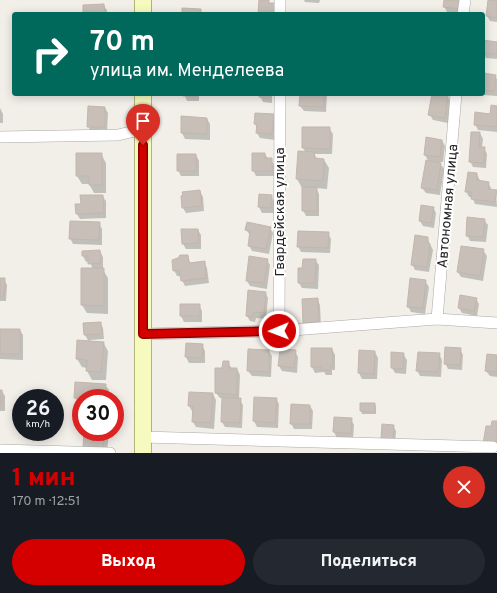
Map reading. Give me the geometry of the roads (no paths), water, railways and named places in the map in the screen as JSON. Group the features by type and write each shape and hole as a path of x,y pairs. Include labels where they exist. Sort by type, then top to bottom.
{"main road":[{"path":"143,0 143,12"},
{"path":"143,96 143,453"}],"street":[{"path":"280,0 280,12"},
{"path":"464,12 465,0"},
{"name":"Гвардейская улица","path":"279,331 280,96"},
{"name":"Автономная улица","path":"437,318 456,96"},
{"path":"0,137 118,134 143,129"},
{"path":"143,334 279,331 437,318 497,323"},
{"path":"143,437 493,447"},
{"path":"0,450 110,453"}]}
